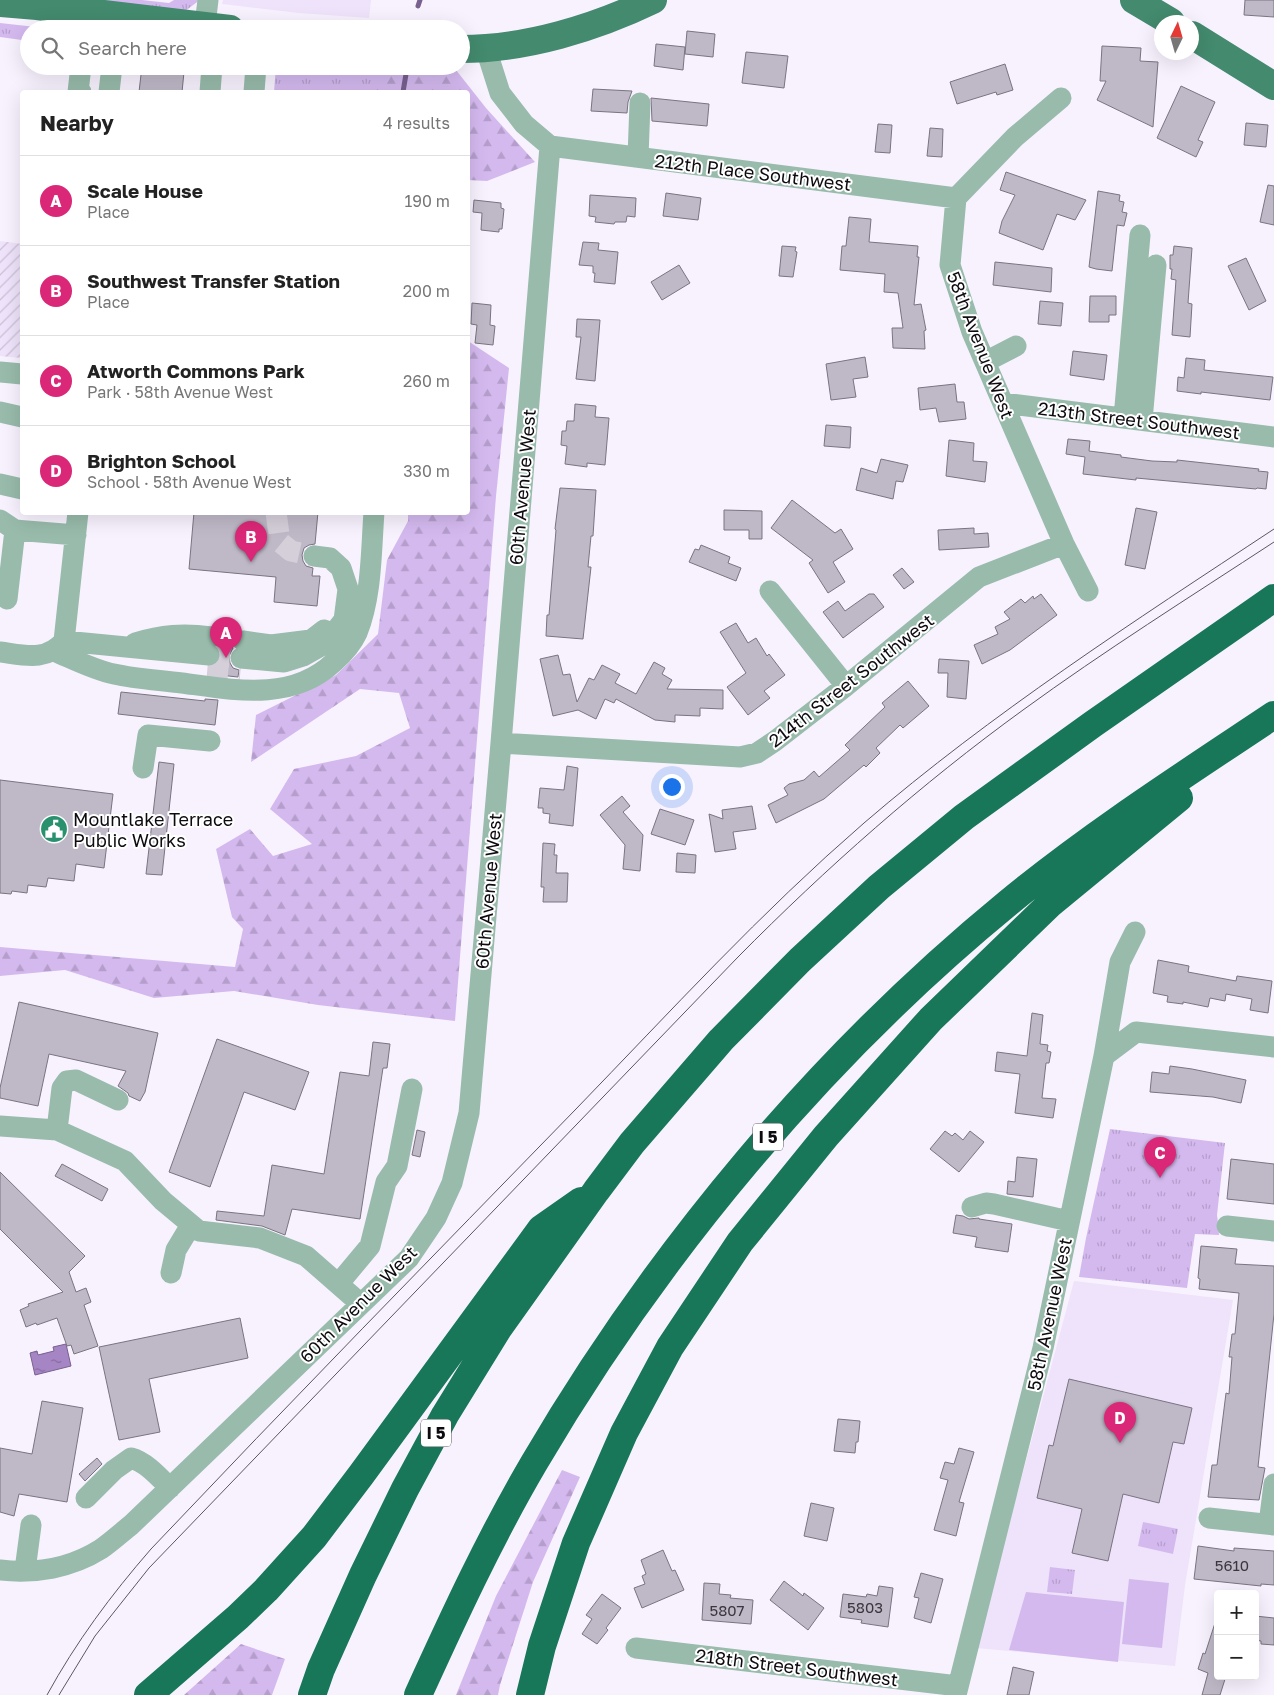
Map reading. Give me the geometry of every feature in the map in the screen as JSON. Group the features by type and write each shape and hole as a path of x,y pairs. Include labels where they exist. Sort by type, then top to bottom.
{"highway":[{"name":"I 5","path":"312,1695 363,1574 405,1489 446,1415 498,1329 632,1143 721,1040 800,960 879,887 964,817 1100,718 1274,598"},
{"name":"I 5","path":"418,1695 464,1594 539,1455 585,1380 647,1289 739,1171 797,1105 864,1035 942,960 1009,902 1146,801 1274,715"},
{"path":"530,1695 542,1646 576,1543 624,1433 670,1347 740,1242 826,1136 931,1019 1050,904 1274,719"},
{"path":"148,1695 238,1617 289,1566 314,1537 361,1475 540,1229 596,1191"}],"main road":[{"path":"474,49 560,35 623,14 653,0"},
{"path":"1134,0 1160,15"},
{"path":"0,4 39,3 196,20"},
{"path":"1199,39 1274,86"}],"street":[{"path":"474,49 500,93 524,124 550,146"},
{"path":"78,90 80,75"},
{"path":"109,90 111,75"},
{"path":"210,90 211,75"},
{"path":"254,90 255,75"},
{"path":"956,198 1015,137 1061,98"},
{"path":"638,157 640,103"},
{"name":"212th Place Southwest","path":"550,146 956,198"},
{"name":"60th Avenue West","path":"0,1570 34,1570 75,1562 101,1549 131,1525 409,1258 436,1218 452,1183 469,1113 550,146"},
{"name":"58th Avenue West","path":"956,198 950,265 972,332 1064,544 1088,591"},
{"path":"1133,419 1140,235"},
{"path":"1133,419 1156,265"},
{"path":"985,362 1016,346"},
{"path":"0,372 20,374"},
{"name":"213th Street Southwest","path":"1003,403 1274,437"},
{"path":"0,412 20,417"},
{"path":"0,484 20,489"},
{"path":"59,646 78,515"},
{"path":"314,556 330,558 341,568 348,590 344,620 326,643 303,656 284,662 241,659 260,679 294,677 318,665 345,636 358,603 365,515"},
{"path":"59,646 86,664 112,674 228,688 279,690 300,685 325,670 345,652 357,634 367,602 374,515"},
{"path":"7,599 7,525 76,535"},
{"name":"214th Street Southwest","path":"501,743 740,757 757,753 846,686 979,577 1064,544"},
{"path":"770,591 846,686"},
{"path":"0,652 34,657 43,656 59,646 123,646 166,635 191,634 209,655 86,664"},
{"path":"143,768 148,735 210,741"},
{"name":"58th Avenue West","path":"957,1690 1043,1348 1104,1056 1120,962 1135,932"},
{"path":"1104,1056 1136,1032 1274,1047"},
{"path":"57,1130 62,1088 67,1080 76,1080 118,1100"},
{"path":"337,1283 370,1246 386,1182 397,1166 412,1089"},
{"path":"0,1126 57,1130 125,1161 191,1231 260,1238 306,1256 362,1304"},
{"path":"972,1207 994,1204 1069,1221"},
{"path":"1227,1226 1274,1231"},
{"path":"171,1273 176,1250 191,1231"},
{"path":"86,1498 114,1470 131,1458 136,1459 154,1472 170,1488"},
{"path":"1209,1518 1272,1525 1274,1484"},
{"path":"31,1524 34,1570"},
{"name":"218th Street Southwest","path":"636,1648 957,1690"}],"shaded area":[{"path":"223,0 371,0 369,18 299,13 222,4"},
{"path":"0,241 20,244 20,358 0,356"},
{"path":"1074,1281 1233,1300 1185,1585 1175,1666 976,1648"}],"green space":[{"path":"62,0 142,0 169,3 174,0 200,0 181,14"},
{"path":"0,23 20,25 20,40 0,37"},
{"path":"275,75 374,75 373,90 274,90"},
{"path":"318,75 460,75 486,108 535,162 487,181 470,180 470,90 313,90"},
{"path":"470,342 509,368 496,496 455,1021 318,1005 234,991 154,998 65,970 0,976 0,947 235,967 243,929 232,917 216,849 250,829 273,856 312,844 270,809 294,769 356,756 410,728 399,693 360,689 251,762 256,715 336,675 378,634 387,560 408,521 408,515 470,515"},
{"path":"1110,1129 1225,1143 1217,1215 1219,1235 1195,1234 1187,1288 1079,1277"},
{"path":"562,1470 580,1477 533,1582 498,1695 456,1695 496,1596"},
{"path":"1143,1522 1178,1529 1173,1554 1138,1546"},
{"path":"1050,1567 1075,1570 1072,1594 1047,1592"},
{"path":"1129,1579 1169,1583 1162,1648 1122,1644"},
{"path":"1026,1592 1124,1602 1118,1662 1009,1650"},
{"path":"241,1644 285,1659 272,1695 184,1695"}],"water":[{"path":"66,1344 71,1366 35,1375 30,1353 37,1351 38,1355 54,1351 53,1347"}],"building":[{"path":"1245,0 1274,0 1274,17 1244,15"},
{"path":"687,31 715,34 713,57 685,54"},
{"path":"656,44 685,47 683,70 654,66"},
{"path":"1102,46 1141,48 1140,61 1158,62 1153,127 1097,100 1106,81 1100,81"},
{"path":"746,52 788,56 784,88 742,83"},
{"path":"1005,64 1013,90 997,95 996,92 957,104 950,82"},
{"path":"141,75 184,75 182,90 139,90"},
{"path":"1181,86 1215,102 1198,140 1203,142 1196,157 1157,138"},
{"path":"593,89 632,91 627,113 591,111"},
{"path":"651,98 709,104 707,126 652,121"},
{"path":"1246,123 1268,125 1266,147 1244,145"},
{"path":"878,124 892,125 890,153 875,152"},
{"path":"930,128 943,129 942,157 927,156"},
{"path":"1006,172 1086,200 1075,220 1057,214 1043,250 999,233 1002,221 1015,195 1000,190"},
{"path":"1268,185 1274,186 1274,225 1260,222"},
{"path":"1098,191 1120,195 1119,201 1124,202 1122,212 1127,213 1124,226 1117,225 1112,271 1089,267"},
{"path":"666,193 701,198 698,220 663,216"},
{"path":"590,195 636,198 635,217 627,216 626,222 615,222 614,224 595,222 596,217 589,216"},
{"path":"474,200 501,203 501,208 504,209 502,229 499,229 499,232 481,230 482,213 473,212"},
{"path":"849,217 871,219 869,242 918,246 917,257 919,257 914,305 921,304 926,330 924,331 925,349 893,348 892,328 903,328 898,293 884,292 885,274 840,270 842,246 846,246"},
{"path":"583,242 599,243 598,250 618,252 615,284 594,282 595,273 593,273 593,266 579,265"},
{"path":"782,246 796,247 793,277 779,276"},
{"path":"1174,246 1192,248 1188,303 1192,304 1190,337 1172,335 1176,280 1171,279 1170,255 1173,255"},
{"path":"1246,258 1266,301 1249,310 1228,266"},
{"path":"995,262 1052,268 1051,292 993,285"},
{"path":"679,265 690,283 662,300 651,282"},
{"path":"1090,296 1116,296 1116,315 1109,315 1109,322 1089,322"},
{"path":"1040,301 1063,303 1061,326 1038,324"},
{"path":"472,303 491,305 490,325 495,326 493,345 475,343 477,325 471,324"},
{"path":"577,319 600,320 595,381 576,379 581,337 576,337"},
{"path":"1073,351 1107,355 1104,380 1070,375"},
{"path":"865,357 868,377 853,379 856,397 831,400 826,364"},
{"path":"1186,358 1205,360 1204,370 1273,377 1270,400 1177,391 1178,377 1184,378"},
{"path":"955,384 957,402 964,402 966,419 939,422 936,408 920,410 918,388"},
{"path":"575,404 596,406 595,417 609,418 605,465 587,463 587,467 565,464 567,446 561,445 562,431 566,431 567,421 574,421"},
{"path":"826,425 851,427 850,448 824,446"},
{"path":"1068,439 1090,441 1089,451 1121,455 1121,457 1152,461 1177,462 1177,460 1259,469 1258,471 1268,472 1266,489 1136,478 1136,480 1083,474 1085,457 1066,454"},
{"path":"949,440 974,443 973,461 987,462 985,482 946,476"},
{"path":"881,459 908,465 903,482 896,481 893,499 856,490 861,468 877,473"},
{"path":"560,488 596,490 593,536 591,536 588,567 591,567 583,639 546,636"},
{"path":"792,500 835,533 841,529 853,549 833,562 845,582 828,593 809,563 813,560 771,528"},
{"path":"1136,508 1157,512 1145,569 1125,565"},
{"path":"724,510 762,511 762,539 749,539 749,530 724,530"},
{"path":"194,515 318,515 315,544 304,548 302,555 306,566 313,568 312,576 320,576 317,606 274,602 276,577 189,569"},
{"path":"974,528 974,534 988,533 989,547 939,550 938,530"},
{"path":"701,545 730,557 728,563 741,568 736,581 689,562 695,549 699,550"},
{"path":"902,568 914,582 904,589 893,575"},
{"path":"869,594 874,594 884,607 843,638 823,612 838,601 845,611"},
{"path":"1041,594 1057,615 1010,650 982,664 974,645 998,634 995,627 1010,619 1004,612 1021,599 1025,603 1033,596 1034,599"},
{"path":"736,623 748,643 756,638 767,656 769,654 785,675 764,691 770,698 748,715 727,687 746,673 720,632"},
{"path":"223,637 231,638 233,648 229,656 230,663 233,668 239,670 238,677 209,674 209,667 215,666 219,662 221,656 218,647"},
{"path":"558,655 563,675 570,674 577,702 589,678 594,680 602,665 620,674 615,683 636,694 654,662 665,668 662,674 672,680 667,689 723,690 723,709 700,708 700,716 675,715 675,722 655,720 616,699 614,703 605,699 596,719 578,710 553,716 540,659"},
{"path":"939,659 969,661 966,699 947,697 948,673 938,673"},
{"path":"908,681 929,706 903,728 900,725 876,748 880,753 866,767 864,765 824,799 776,823 768,805 788,795 784,788 789,784 804,780 814,771 819,777 850,750 845,745 885,707 882,703"},
{"path":"121,692 205,701 205,699 218,700 215,725 118,714"},
{"path":"159,762 174,764 162,875 146,874"},
{"path":"567,766 578,768 573,826 549,823 550,814 543,813 543,808 538,808 540,788 564,790"},
{"name":"Mountlake Terrace Public Works","path":"0,780 113,794 104,868 76,864 74,881 48,878 46,887 28,885 27,893 12,891 11,894 0,893"},
{"path":"622,796 630,806 623,812 643,835 640,871 623,869 625,845 600,815"},
{"path":"752,806 756,829 733,832 736,849 715,852 709,814 723,819 722,810"},
{"path":"660,809 694,820 685,845 651,834"},
{"path":"543,843 555,844 554,855 557,855 556,873 568,873 567,902 543,902 544,887 541,887"},
{"path":"677,853 696,855 695,873 676,872"},
{"path":"1158,960 1189,966 1188,972 1236,981 1237,976 1272,981 1268,1013 1250,1010 1252,999 1226,994 1225,1001 1210,998 1208,1007 1183,1002 1183,1004 1167,1002 1168,996 1153,993"},
{"path":"19,1002 158,1033 145,1092 140,1101 129,1096 128,1093 118,1086 126,1071 49,1054 38,1106 0,1098 0,1088"},
{"path":"1032,1013 1043,1015 1040,1044 1048,1045 1047,1051 1051,1052 1049,1063 1046,1063 1042,1098 1056,1099 1053,1118 1015,1113 1020,1074 995,1071 997,1052 1027,1056"},
{"path":"217,1039 309,1072 295,1110 244,1092 210,1187 169,1172"},
{"path":"373,1042 390,1044 387,1068 383,1068 360,1219 292,1209 285,1235 262,1226 216,1220 217,1211 264,1216 272,1165 324,1174 340,1072 369,1076"},
{"path":"1170,1066 1246,1080 1241,1103 1213,1097 1150,1092 1152,1072 1169,1074"},
{"path":"417,1130 425,1132 420,1157 412,1155"},
{"path":"945,1131 952,1136 955,1133 963,1140 970,1131 984,1142 959,1172 930,1149"},
{"path":"1017,1157 1037,1159 1033,1197 1007,1194 1008,1181 1015,1182"},
{"path":"1231,1159 1274,1164 1274,1204 1227,1199"},
{"path":"62,1164 108,1189 102,1201 55,1176"},
{"path":"0,1172 85,1256 69,1272 76,1292 86,1288 91,1302 84,1305 98,1346 74,1354 71,1345 67,1346 57,1318 26,1327 20,1310 29,1306 28,1304 63,1292 0,1229"},
{"path":"956,1215 969,1219 979,1218 1012,1224 1008,1252 975,1247 977,1237 953,1233"},
{"path":"1201,1246 1237,1249 1235,1264 1274,1266 1274,1314 1258,1467 1265,1468 1259,1500 1208,1497 1212,1465 1217,1465 1226,1393 1229,1394 1232,1357 1229,1357 1232,1334 1235,1334 1239,1293 1199,1289 1200,1279 1198,1278"},
{"path":"240,1318 248,1358 149,1379 160,1432 119,1440 99,1347"},
{"path":"1069,1379 1192,1408 1184,1444 1173,1442 1159,1503 1123,1494 1108,1561 1072,1553 1082,1509 1037,1498 1049,1445 1053,1446"},
{"path":"42,1401 83,1408 67,1502 19,1494 14,1516 0,1512 0,1448 32,1454"},
{"path":"838,1419 860,1421 855,1453 834,1451"},
{"path":"959,1448 974,1452 959,1502 964,1503 956,1536 934,1530 948,1480 940,1478 945,1462 954,1464"},
{"path":"97,1458 102,1464 85,1481 79,1474"},
{"path":"811,1503 834,1508 827,1541 804,1536"},
{"path":"1198,1546 1234,1551 1234,1548 1274,1551 1274,1585 1261,1584 1261,1586 1194,1579"},
{"path":"663,1550 672,1571 675,1570 684,1590 642,1608 634,1588 645,1584 642,1576 646,1574 641,1560"},
{"path":"921,1573 943,1579 931,1623 914,1618 919,1598 914,1597"},
{"path":"784,1581 803,1596 804,1593 824,1608 808,1630 770,1600"},
{"path":"704,1583 720,1584 719,1594 731,1595 730,1598 753,1600 751,1624 702,1620"},
{"path":"879,1586 893,1588 888,1627 861,1623 862,1620 840,1617 843,1594 866,1597 867,1594 877,1596"},
{"path":"602,1594 621,1608 597,1644 582,1634 592,1619 586,1615"},
{"path":"1259,1616 1274,1618 1274,1645 1261,1644 1261,1641 1259,1641"},
{"path":"1214,1626 1214,1680 1225,1680 1220,1695 1202,1695 1208,1673 1198,1669 1203,1653 1205,1654"},
{"path":"1013,1667 1034,1672 1029,1695 1007,1695"}],"waterway":[{"path":"418,6 420,0"},
{"path":"403,90 406,75"}],"tunnel":[{"path":"276,515 280,542 291,551 314,556"},
{"path":"211,637 243,641"},
{"path":"209,655 241,658"},
{"path":"207,673 240,676"}],"tram line":[{"path":"47,1695 95,1619 151,1549 752,927 864,823 962,744 1064,670 1274,529"},
{"path":"59,1695 95,1636 149,1568 738,957 805,891 911,797 985,738 1147,624 1274,542"}],"place":[{"name":"Southwest Transfer Station","path":"251,562"},
{"name":"Scale House","path":"226,658"},
{"name":"Mountlake Terrace Public Works","path":"54,829"},
{"name":"Atworth Commons Park","path":"1160,1178"},
{"name":"Brighton School","path":"1120,1443"}]}
